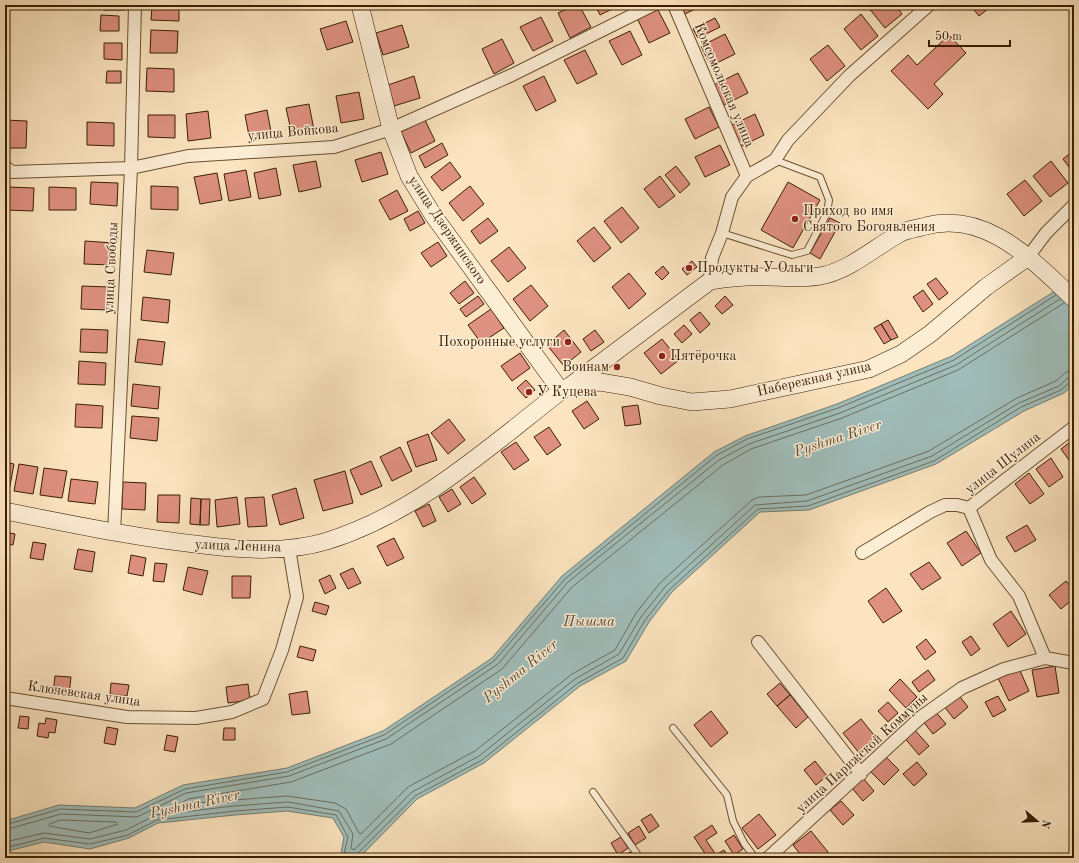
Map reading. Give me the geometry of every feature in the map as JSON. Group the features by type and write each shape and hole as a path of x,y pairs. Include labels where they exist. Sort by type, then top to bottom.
{"main road":[{"name":"улица Дзержинского","path":"360,5 390,129 410,176 433,215 566,388"},
{"path":"710,281 729,278 805,278 826,275 847,266 900,233 932,224 955,222 998,235 1028,257 1074,299"},
{"name":"Набережная улица","path":"566,388 600,382 630,387 661,396 692,402 730,399 869,369 901,354 930,334 986,287 1028,257"},
{"name":"улица Ленина","path":"5,511 114,533 164,541 221,547 255,549 289,548 326,541 375,522 435,489 566,388 710,281"}],"street":[{"name":"улица Свободы","path":"114,533 131,168 135,5"},
{"name":"улица Войкова","path":"5,167 12,172 131,168 188,156 334,147 390,129 512,75 653,5"},
{"name":"Комсомольская улица","path":"674,5 747,176"},
{"path":"710,281 712,258 722,233 732,197 747,176 775,160 788,140 849,76 929,5"},
{"name":"Набережная улица","path":"1028,257 1046,233 1074,205"},
{"name":"улица Шулина","path":"862,553 930,512 945,505 957,505 969,508 1074,427"},
{"path":"969,508 990,560 1019,596 1045,658"},
{"name":"Ключевская улица","path":"5,698 127,717 188,718 232,712 263,699 282,650 296,597 289,548"},
{"path":"758,642 861,774"},
{"name":"улица Парижской Коммуны","path":"768,858 861,774 921,717 962,688 1004,669 1045,658 1059,659 1074,663"}],"lane":[{"path":"722,233 792,255 808,251 827,213 829,200 820,177 775,160"},
{"path":"673,728 727,795 733,821 744,843 755,858"},
{"path":"593,792 640,858"}],"water":[{"name":"Пышма","path":"1074,279 1074,384 1064,393 1024,411 936,464 809,510 760,512 672,592 649,622 626,661 580,686 484,763 417,799 359,858 336,858 341,853 344,837 333,818 287,811 158,823 129,838 90,849 44,842 8,851 5,854 5,821 59,805 135,808 183,785 287,768 383,731 492,658 562,576 714,452 745,436 837,404 952,356"}],"building":[{"path":"104,5 126,5 125,10 104,10"},
{"path":"152,5 179,5 179,21 151,20"},
{"path":"372,5 383,5 373,8"},
{"path":"575,5 579,5 591,27 570,38 558,13"},
{"path":"595,5 620,5 600,15"},
{"path":"681,5 703,5 685,14"},
{"path":"870,5 895,5 902,14 885,28 868,7"},
{"path":"970,5 993,5 979,16"},
{"path":"657,8 670,33 649,43 637,18"},
{"path":"861,14 878,36 861,50 844,29"},
{"path":"101,15 119,16 119,31 100,31"},
{"path":"541,17 553,41 533,51 520,27"},
{"path":"715,18 720,27 698,38 693,29"},
{"path":"346,21 353,42 327,50 320,29"},
{"path":"402,25 409,47 383,55 376,33"},
{"path":"151,30 178,31 177,53 150,53"},
{"path":"630,31 642,55 622,65 609,41"},
{"path":"725,34 735,54 711,66 701,46"},
{"path":"949,35 966,53 934,84 943,94 928,109 891,71 908,55 917,65"},
{"path":"502,39 514,63 494,74 482,49"},
{"path":"104,43 122,43 122,60 104,59"},
{"path":"828,45 845,66 827,81 810,59"},
{"path":"585,50 597,74 577,84 564,60"},
{"path":"147,68 174,69 174,92 146,91"},
{"path":"107,71 121,71 121,83 106,83"},
{"path":"738,73 748,93 724,105 714,85"},
{"path":"414,76 420,98 394,106 388,85"},
{"path":"544,76 556,101 536,111 523,86"},
{"path":"359,92 364,119 341,123 336,96"},
{"path":"309,104 314,130 292,135 286,108"},
{"path":"709,107 719,127 695,139 685,119"},
{"path":"267,110 272,137 250,141 245,115"},
{"path":"208,111 211,138 188,141 186,114"},
{"path":"755,114 764,135 740,147 730,126"},
{"path":"148,115 175,115 175,138 148,137"},
{"path":"5,120 27,121 26,148 5,148"},
{"path":"425,120 435,141 411,153 401,132"},
{"path":"87,122 114,123 114,146 87,145"},
{"path":"442,143 448,155 425,168 419,156"},
{"path":"720,145 730,165 705,177 695,157"},
{"path":"1074,150 1074,174 1063,159"},
{"path":"381,152 388,174 362,182 355,160"},
{"path":"316,161 321,187 299,192 293,165"},
{"path":"1051,161 1068,183 1050,197 1033,176"},
{"path":"450,162 461,177 442,191 431,177"},
{"path":"676,166 690,184 680,193 665,175"},
{"path":"276,168 281,195 259,199 254,173"},
{"path":"246,170 251,197 229,201 224,174"},
{"path":"217,173 222,200 200,204 194,177"},
{"path":"660,176 675,196 659,208 644,189"},
{"path":"1025,180 1042,201 1024,216 1007,194"},
{"path":"91,182 118,183 117,206 90,204"},
{"path":"788,182 820,200 793,248 761,230"},
{"path":"151,186 178,187 178,210 151,209"},
{"path":"470,186 484,204 463,221 449,203"},
{"path":"7,187 34,188 33,211 6,210"},
{"path":"49,187 76,188 76,210 49,210"},
{"path":"397,190 408,211 390,220 379,200"},
{"path":"622,207 639,228 621,243 604,221"},
{"path":"418,211 425,223 410,231 404,219"},
{"path":"488,218 498,231 480,244 471,231"},
{"path":"830,218 840,223 820,259 810,253"},
{"path":"594,227 611,248 594,262 577,241"},
{"path":"85,241 113,243 111,265 84,264"},
{"path":"438,242 447,256 431,267 421,253"},
{"path":"509,247 526,268 508,282 491,261"},
{"path":"147,250 174,253 171,275 144,272"},
{"path":"692,261 697,267 687,275 682,269"},
{"path":"663,266 669,273 662,280 655,273"},
{"path":"629,273 646,294 629,309 612,287"},
{"path":"936,278 948,293 939,300 927,284"},
{"path":"465,281 474,293 459,304 450,293"},
{"path":"531,285 548,306 530,321 513,299"},
{"path":"82,286 109,287 108,310 81,309"},
{"path":"923,290 933,304 923,312 913,297"},
{"path":"478,296 484,304 466,317 460,309"},
{"path":"725,296 733,305 722,314 715,306"},
{"path":"143,297 170,300 168,323 141,320"},
{"path":"491,309 504,328 481,343 468,325"},
{"path":"700,312 710,324 700,333 690,320"},
{"path":"888,320 898,337 891,340 881,324"},
{"path":"881,324 891,340 884,344 874,328"},
{"path":"684,325 692,334 682,343 674,334"},
{"path":"81,329 108,330 107,353 80,352"},
{"path":"564,330 581,352 564,366 547,345"},
{"path":"595,330 604,342 591,351 583,339"},
{"path":"138,339 165,342 162,365 135,362"},
{"name":"Пятёрочка","path":"662,339 679,360 661,374 644,353"},
{"path":"520,353 530,368 512,381 501,366"},
{"path":"79,361 106,363 105,385 78,384"},
{"path":"526,380 535,390 526,398 517,388"},
{"path":"133,384 160,387 158,409 131,406"},
{"path":"587,401 599,419 584,429 572,411"},
{"path":"76,404 103,406 102,428 75,427"},
{"path":"638,405 641,424 625,426 622,407"},
{"path":"132,416 159,418 157,441 130,438"},
{"path":"449,419 465,440 448,454 431,433"},
{"path":"549,427 561,445 547,455 534,437"},
{"path":"428,434 437,460 416,467 407,442"},
{"path":"1073,440 1074,441 1074,467 1061,449"},
{"path":"516,442 529,460 514,470 501,452"},
{"path":"400,447 412,471 392,481 380,457"},
{"path":"1051,458 1063,477 1049,487 1036,469"},
{"path":"371,461 382,486 361,495 350,470"},
{"path":"5,462 14,464 9,491 5,490"},
{"path":"19,464 38,467 33,494 14,491"},
{"path":"44,468 67,471 62,498 40,495"},
{"path":"345,471 353,503 323,511 314,480"},
{"path":"1029,473 1044,494 1030,504 1015,484"},
{"path":"474,477 486,494 472,504 460,487"},
{"path":"71,479 98,482 95,504 68,501"},
{"path":"123,482 146,483 145,510 122,509"},
{"path":"296,488 304,518 280,525 272,495"},
{"path":"452,489 461,504 448,512 439,497"},
{"path":"158,495 180,495 179,523 157,522"},
{"path":"237,497 240,524 217,527 215,500"},
{"path":"264,497 267,526 248,527 245,498"},
{"path":"191,498 201,499 200,525 190,524"},
{"path":"201,499 210,499 209,525 200,525"},
{"path":"429,504 436,521 423,527 415,511"},
{"path":"1027,525 1036,540 1015,552 1006,537"},
{"path":"966,531 981,553 962,566 947,543"},
{"path":"5,532 15,534 13,545 5,544"},
{"path":"394,538 404,558 387,566 377,546"},
{"path":"33,542 46,544 43,560 30,558"},
{"path":"78,549 95,552 92,572 74,569"},
{"path":"131,555 146,558 143,576 128,573"},
{"path":"929,562 941,578 922,590 910,574"},
{"path":"155,563 167,564 164,582 153,581"},
{"path":"188,567 208,571 202,595 183,590"},
{"path":"353,568 361,583 348,589 340,574"},
{"path":"330,575 336,588 325,594 319,580"},
{"path":"232,576 251,576 250,598 232,598"},
{"path":"1066,581 1074,591 1074,598 1061,609 1049,595"},
{"path":"886,588 902,611 883,623 868,601"},
{"path":"315,602 329,606 326,615 312,611"},
{"path":"1011,611 1026,634 1008,647 993,624"},
{"path":"971,636 980,649 971,656 962,642"},
{"path":"926,639 936,652 925,660 916,647"},
{"path":"300,646 316,650 313,661 297,657"},
{"path":"1018,666 1029,691 1009,701 997,676"},
{"path":"1055,666 1059,693 1037,697 1032,670"},
{"path":"928,670 935,680 919,692 912,682"},
{"path":"55,676 71,677 69,695 53,693"},
{"path":"900,679 917,697 906,708 889,690"},
{"path":"111,683 129,685 127,696 110,694"},
{"path":"780,683 790,695 777,706 767,694"},
{"path":"248,684 250,700 228,703 226,687"},
{"path":"307,691 310,713 292,715 289,694"},
{"path":"957,693 968,707 954,719 943,705"},
{"path":"790,695 808,717 796,728 777,706"},
{"path":"998,696 1006,710 993,717 985,702"},
{"path":"888,702 898,713 888,722 878,711"},
{"path":"934,710 946,724 933,734 922,720"},
{"path":"711,711 728,733 711,747 694,725"},
{"path":"20,716 29,717 28,729 18,728"},
{"path":"46,718 57,720 55,733 49,732 48,738 37,736 39,723 45,724"},
{"path":"861,719 878,740 860,754 843,733"},
{"path":"107,727 118,729 115,745 104,743"},
{"path":"224,728 235,728 235,740 223,740"},
{"path":"913,728 929,746 919,755 903,736"},
{"path":"167,735 178,737 175,752 164,750"},
{"path":"885,756 899,770 884,785 870,771"},
{"path":"815,761 827,776 816,785 804,770"},
{"path":"917,762 927,774 914,786 903,774"},
{"path":"862,777 874,791 863,801 851,787"},
{"path":"841,801 854,815 843,825 830,810"},
{"path":"651,814 659,826 649,833 641,820"},
{"path":"759,814 776,835 758,849 742,828"},
{"path":"712,825 717,833 706,840 716,855 724,850 729,858 708,858 694,837"},
{"path":"639,826 646,838 635,845 628,833"},
{"path":"811,831 828,852 820,858 803,858 793,845"},
{"path":"734,835 743,849 734,855 725,841"},
{"path":"621,837 628,848 618,855 611,843"},
{"path":"630,852 634,858 622,858"}],"place":[{"name":"Приход во имя Святого Богоявления","path":"795,219"},
{"name":"Продукты У Ольги","path":"689,268"},
{"name":"Похоронные услуги","path":"568,342"},
{"name":"Пятёрочка","path":"662,356"},
{"name":"Воинам","path":"617,367"},
{"name":"У Куцева","path":"529,392"}],"water label":[{"name":"Pyshma River","path":"838,439"},
{"name":"Pyshma River","path":"521,672"},
{"name":"Pyshma River","path":"195,805"}]}
